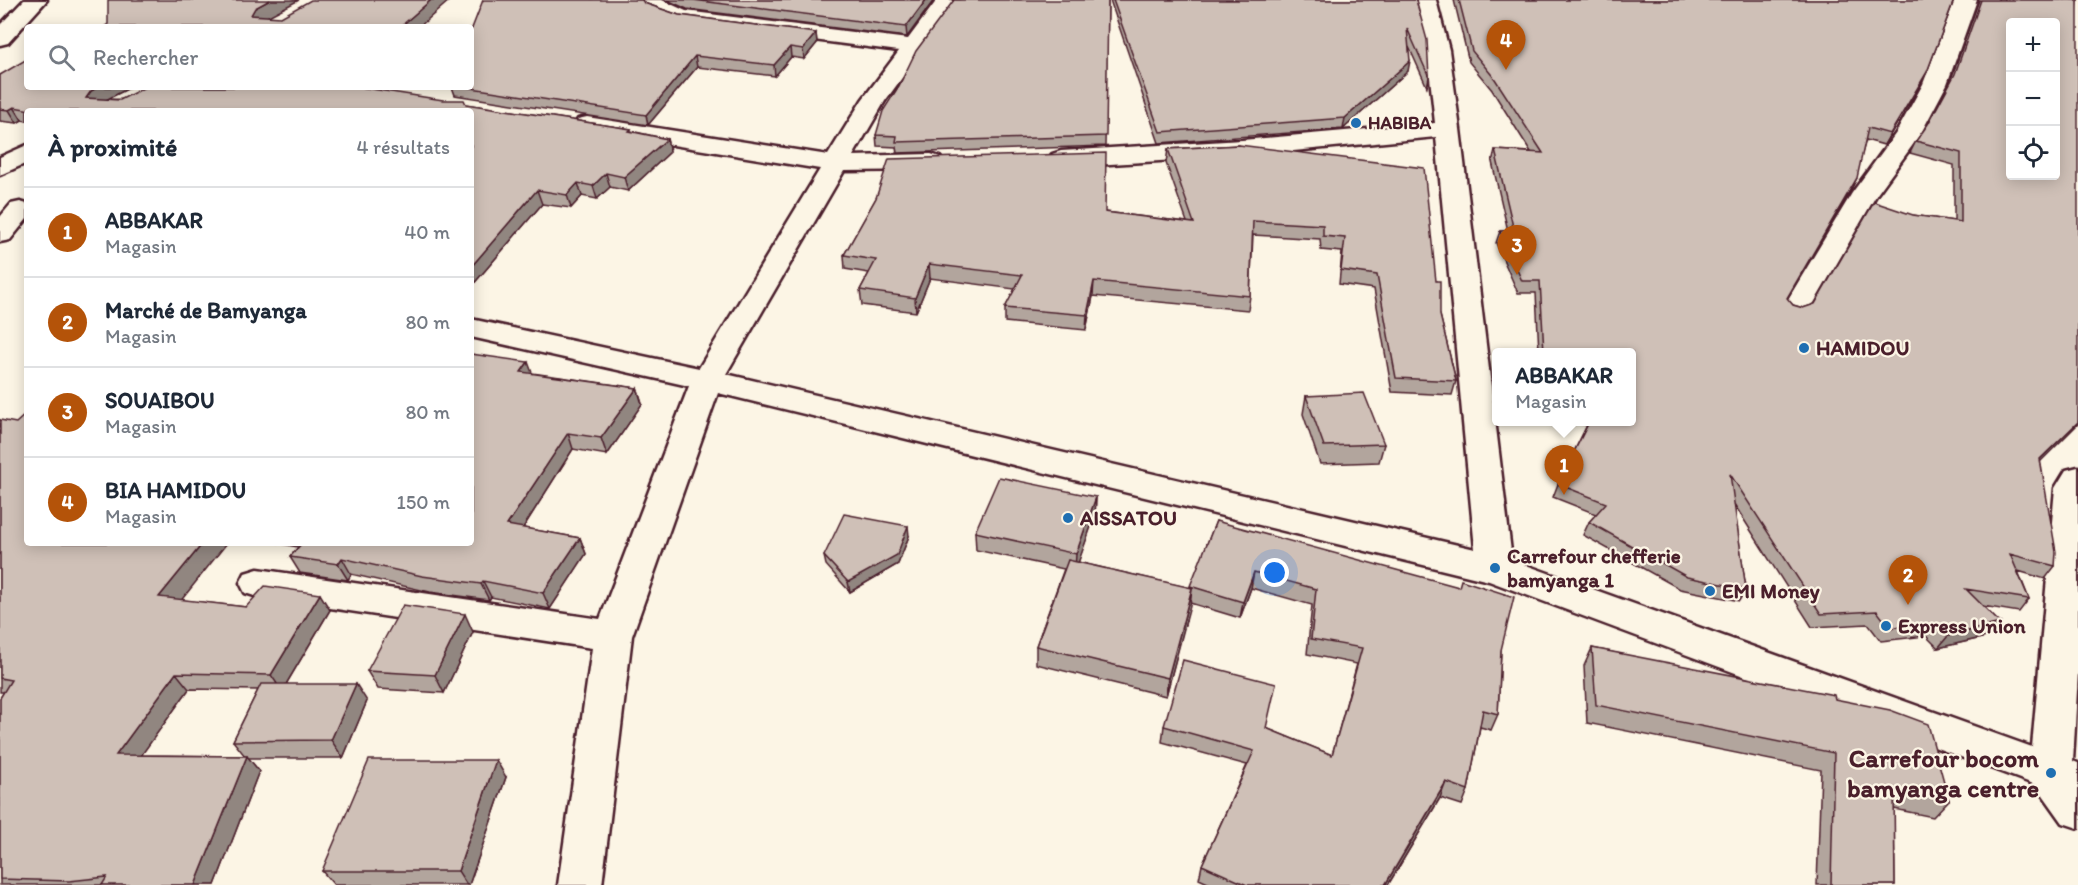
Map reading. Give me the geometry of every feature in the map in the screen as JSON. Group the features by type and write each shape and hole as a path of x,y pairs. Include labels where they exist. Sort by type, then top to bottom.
{"street":[{"path":"0,38 36,0"},
{"path":"651,0 655,6 682,17 913,46"},
{"path":"580,885 613,636 708,381 874,100 948,0"},
{"path":"1425,0 1438,51 1448,129 1495,568"},
{"path":"1797,309 1865,193 1908,135 1935,84 1966,0"},
{"path":"561,120 836,164 952,161"},
{"path":"1034,159 1242,148 1448,129"},
{"path":"0,167 24,155"},
{"path":"0,234 16,209"},
{"path":"474,329 708,381 1495,568 2064,778"},
{"path":"2078,479 2072,489 2064,778 2078,809"},
{"path":"258,584 613,636"}],"building":[{"path":"108,0 270,0 255,8 251,15 281,17 311,0 431,0 403,24 108,24"},
{"path":"483,0 642,0 644,3 679,15 816,33 803,49 790,47 774,65 695,56 646,115 474,88 474,24"},
{"path":"693,0 926,0 906,27"},
{"path":"954,0 1108,0 1106,136 896,142 897,136 876,135 883,111 899,86 916,51"},
{"path":"1113,0 1416,0 1427,40 1429,77 1407,28 1410,61 1345,118 1160,132"},
{"path":"1459,0 1954,0 1927,72 1890,134 1868,128 1857,178 1787,298 1793,305 1803,308 1815,304 1874,202 1913,215 1961,222 1961,153 1916,141 1928,124 1955,74 1981,0 2078,0 2078,422 2040,459 2056,552 2055,566 2010,554 2029,599 1966,589 2000,623 1948,636 1936,623 1890,628 1877,611 1821,614 1730,474 1746,589 1687,577 1589,522 1606,503 1558,484 1587,426 1636,426 1636,348 1544,348 1540,281 1522,281 1500,231 1514,231 1495,150 1543,153 1495,79 1472,51"},
{"path":"24,61 24,90 93,90 86,98 120,100 139,90 378,90 443,100 464,100 466,104 631,129 629,131 667,139 624,177 606,173 593,186 578,183 567,195 537,190 474,264 474,108 14,107 9,110 0,109 0,75"},
{"path":"1239,145 1424,168 1436,281 1440,281 1440,315 1456,381 1396,378 1377,275 1341,270 1345,238 1323,236 1323,225 1253,221 1250,296 1094,281 1087,315 1005,308 1022,275 929,264 915,298 860,290 876,260 844,255 876,198 889,159 1106,153 1105,212 1194,223 1168,149"},
{"path":"474,354 528,362 521,372 637,388 601,438 568,433 507,525 580,538 543,593 483,581 481,584 422,576 342,558 338,564 290,557 299,546 474,546"},
{"path":"1364,393 1384,444 1324,446 1306,396"},
{"path":"24,416 24,546 201,546 159,597 246,607 265,586 320,594 271,675 176,673 116,755 247,756 195,885 102,885 107,877 69,881 0,879 0,698 11,680 0,678 0,420 16,423"},
{"path":"999,477 1096,497 1076,554 975,532"},
{"path":"844,514 908,526 897,555 848,582 824,556"},
{"path":"1216,521 1459,587 1461,580 1514,597 1501,650 1498,714 1483,710 1468,790 1446,782 1385,885 1247,885 1202,865 1254,751 1164,726 1183,660 1276,684 1266,728 1332,755 1362,648 1311,639 1316,589 1254,572 1243,602 1190,586"},
{"path":"1068,560 1192,588 1168,678 1036,646"},
{"path":"403,605 465,614 435,675 367,671"},
{"path":"1592,648 1834,695 1835,699 1890,710 1928,724 1949,800 1894,789 1895,885 1831,885 1834,753 1596,705"},
{"path":"261,684 356,684 331,740 233,741"},
{"path":"369,760 496,760 458,871 322,871"}],"place":[{"name":"BIA HAMIDOU","path":"1506,70"},
{"name":"HABIBA","path":"1356,123"},
{"name":"SOUAIBOU","path":"1517,275"},
{"name":"HAMIDOU","path":"1804,348"},
{"name":"ABBAKAR","path":"1564,495"},
{"name":"AISSATOU","path":"1068,518"},
{"name":"Carrefour chefferie bamyanga 1","path":"1495,568"},
{"name":"EMI Money","path":"1710,591"},
{"name":"Marché de Bamyanga","path":"1908,605"},
{"name":"Express Union","path":"1886,626"},
{"name":"Carrefour bocom bamyanga centre","path":"2051,773"}]}
